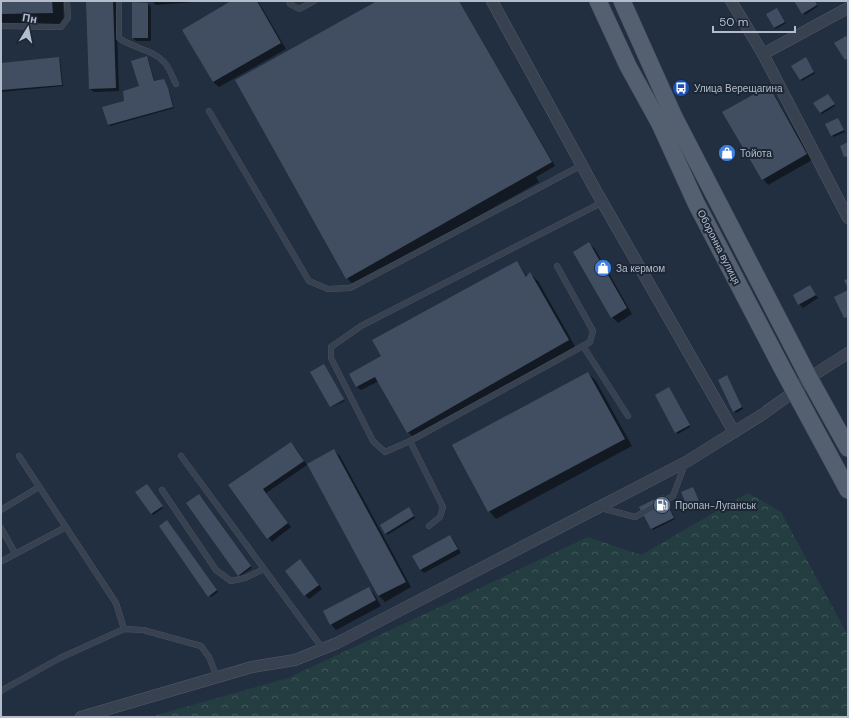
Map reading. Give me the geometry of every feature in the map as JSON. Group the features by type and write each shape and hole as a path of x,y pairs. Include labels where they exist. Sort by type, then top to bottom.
{"main road":[{"name":"Оборонна вулиця","path":"598,1 628,66 660,124 696,203 848,490"},
{"name":"Оборонна вулиця","path":"622,1 674,118 809,378 848,448"}],"street":[{"path":"492,1 582,165 734,432"},
{"path":"731,1 762,54 848,218"},
{"path":"762,54 848,8"},
{"path":"81,717 252,667 295,660 323,649 686,462 763,414 795,391 809,378 848,353"}],"lane":[{"path":"1,26 61,27 68,18 67,1"},
{"path":"119,1 119,38 125,43 147,50 164,62 176,84"},
{"path":"289,1 290,4 299,9 314,1"},
{"path":"209,111 309,281 328,289 350,288 582,165"},
{"path":"557,266 593,331 590,342 410,442 385,452 373,441 331,358 330,347 361,326 603,202"},
{"path":"582,346 628,416"},
{"path":"410,442 443,507 440,517 429,526"},
{"path":"19,456 116,603 124,629"},
{"path":"181,456 323,649"},
{"path":"598,507 635,517 673,496 686,462"},
{"path":"1,510 40,487"},
{"path":"162,490 216,570 230,581 245,578 264,569"},
{"path":"2,561 66,527"},
{"path":"1,528 16,553"},
{"path":"1,691 60,658 124,629 144,630 201,646 209,657 217,677"}],"green space":[{"path":"748,493 781,512 848,636 848,717 150,717 288,678 588,537 641,555"}],"building":[{"path":"1,1 52,1 53,13 1,14"},
{"path":"86,1 113,1 116,88 89,89"},
{"path":"231,1 257,1 281,43 213,82 182,30"},
{"path":"377,1 459,1 552,162 346,279 235,80"},
{"path":"794,1 815,1 817,5 802,14"},
{"path":"132,2 148,3 148,38 132,38"},
{"path":"777,8 785,22 774,28 766,14"},
{"path":"846,36 848,39 848,58 845,60 834,43"},
{"path":"147,56 154,81 164,79 173,107 108,125 102,107 124,101 123,91 139,86 131,61"},
{"path":"59,57 62,85 1,90 1,63"},
{"path":"806,57 814,72 800,80 791,66"},
{"path":"769,86 807,154 762,180 722,112"},
{"path":"828,94 835,104 820,113 813,103"},
{"path":"838,118 844,130 831,136 825,124"},
{"path":"848,142 848,156 844,157 840,146"},
{"path":"589,242 627,308 611,318 573,252"},
{"path":"517,261 526,277 530,272 569,340 407,433 375,377 356,387 349,374 381,356 372,340"},
{"path":"848,279 848,288 844,280"},
{"path":"810,285 816,295 798,305 793,295"},
{"path":"848,290 848,317 844,318 834,297"},
{"path":"324,364 344,399 330,407 310,372"},
{"path":"588,372 625,439 488,512 452,445"},
{"path":"727,375 742,407 733,412 718,380"},
{"path":"669,387 690,425 675,433 655,395"},
{"path":"291,442 304,461 263,489 288,523 267,539 228,485"},
{"path":"334,449 406,582 378,596 307,464"},
{"path":"147,484 163,506 151,514 135,492"},
{"path":"693,487 699,501 687,506 681,492"},
{"path":"199,494 251,566 238,576 186,503"},
{"path":"663,495 674,518 651,529 639,507"},
{"path":"409,507 414,516 385,534 380,525"},
{"path":"167,520 217,590 208,597 159,526"},
{"path":"450,535 458,549 420,570 412,556"},
{"path":"300,559 319,585 304,596 285,571"},
{"path":"369,587 376,600 330,625 323,611"}],"place":[{"name":"Улица Верещагина","path":"681,88"},
{"name":"Тойота","path":"727,153"},
{"name":"За кермом","path":"603,268"},
{"name":"Пропан-Луганськ","path":"662,505"}]}
